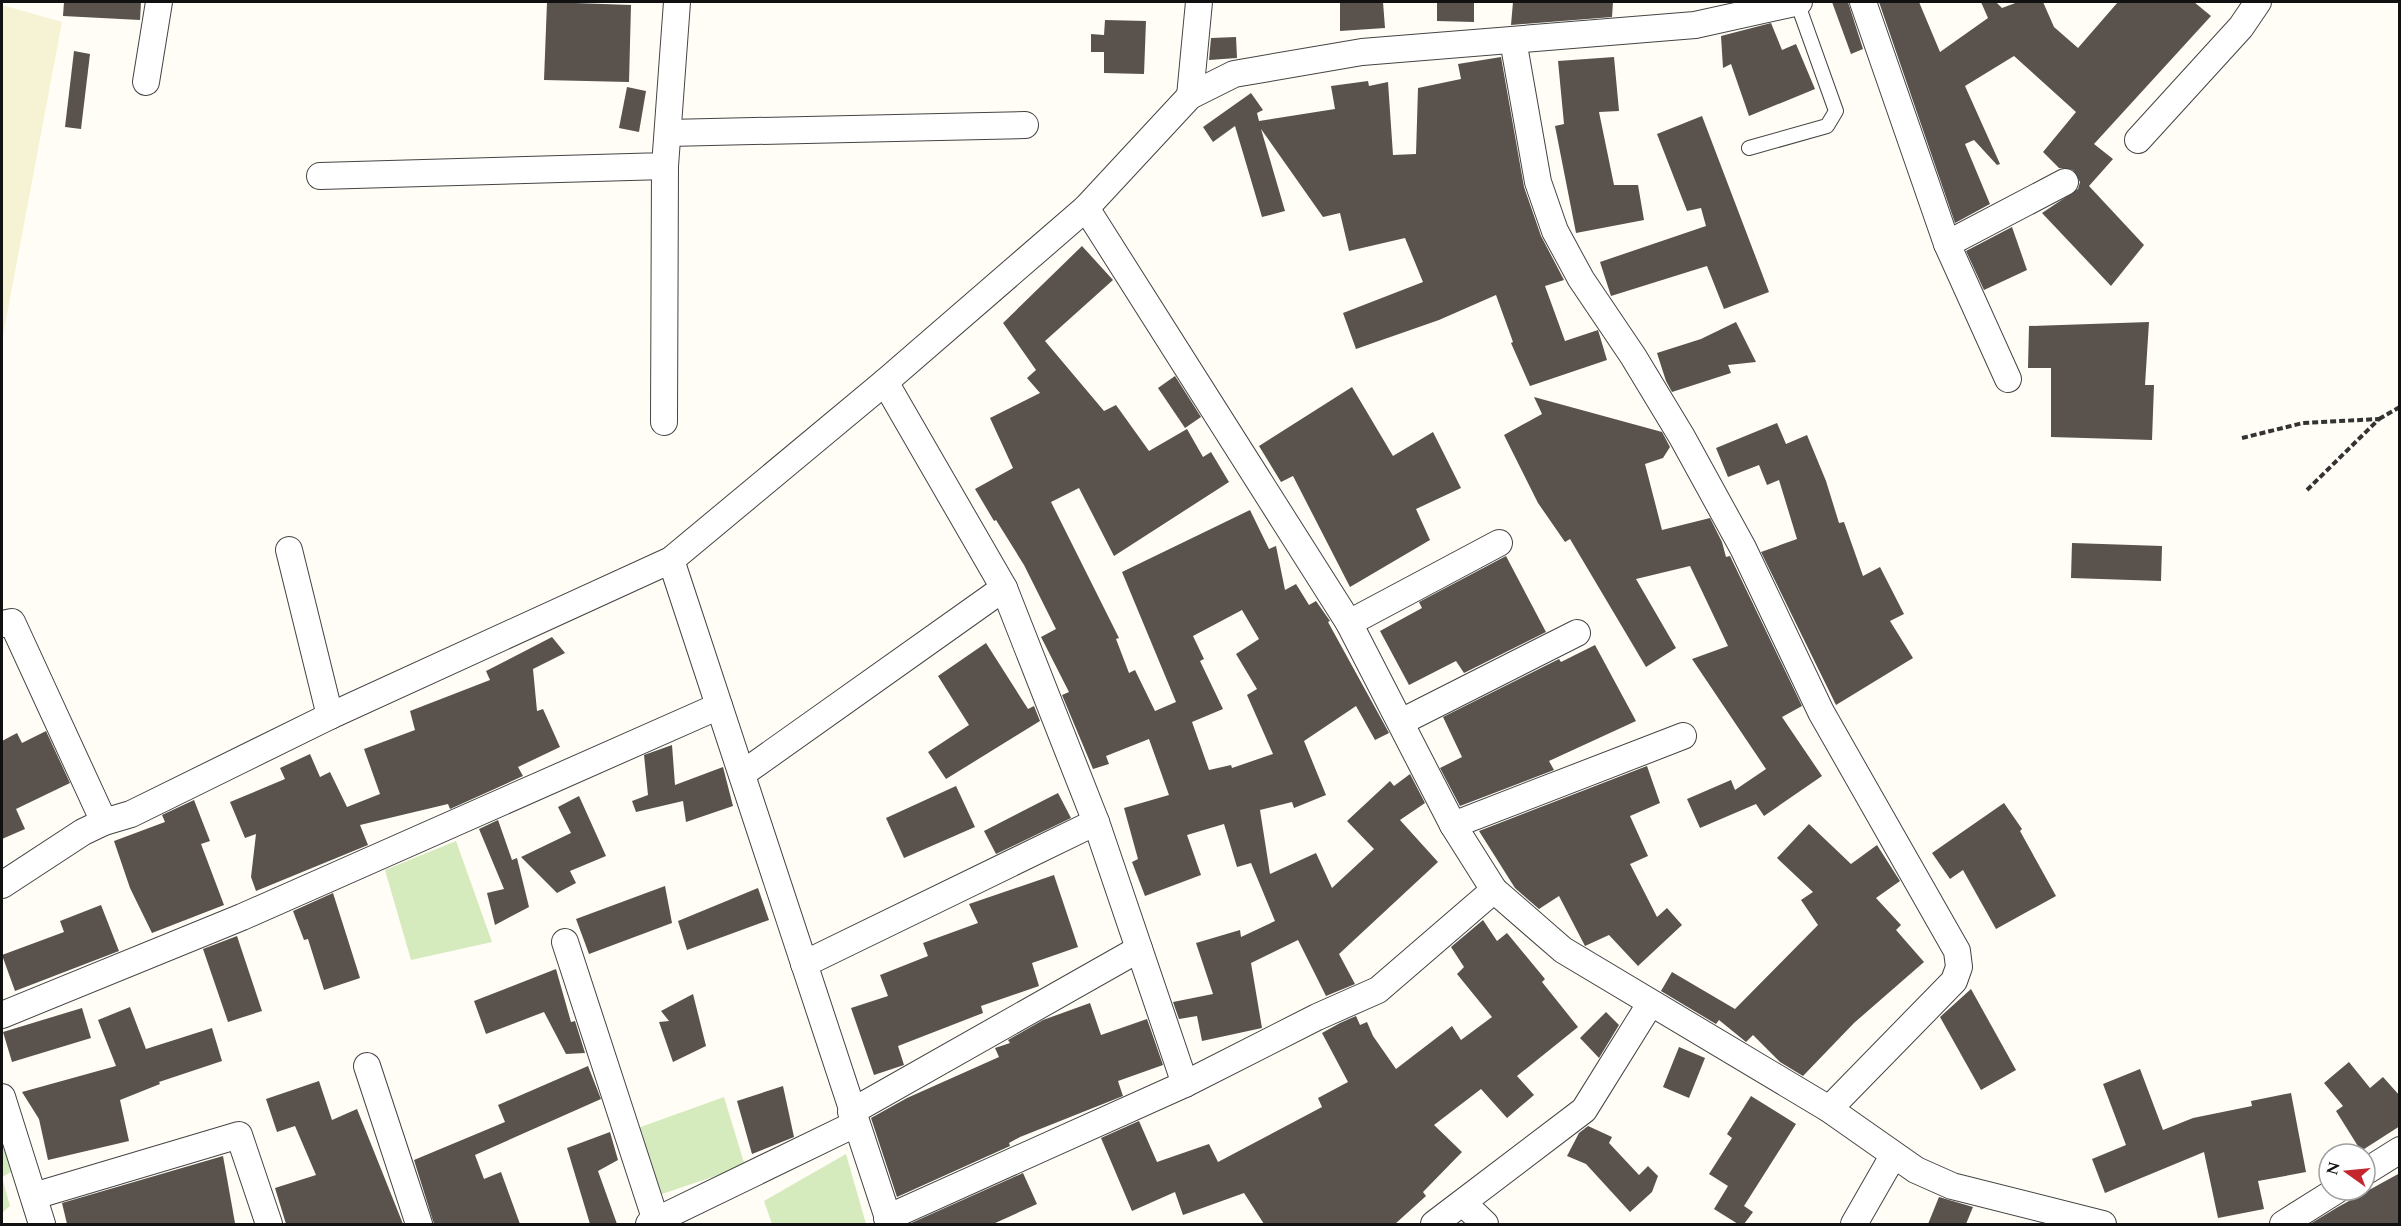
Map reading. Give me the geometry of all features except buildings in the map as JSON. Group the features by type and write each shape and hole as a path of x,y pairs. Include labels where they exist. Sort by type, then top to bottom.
{"street":[{"path":"146,82 159,2"},
{"path":"664,422 665,166 676,2"},
{"path":"1190,96 1199,2"},
{"path":"2,885 104,822 131,814 330,716 671,560 885,382 1086,208 1190,96 1234,74 1362,52 1695,26 1798,2"},
{"path":"1863,2 1947,243 2008,380"},
{"path":"2138,140 2241,27 2258,2"},
{"path":"1513,40 1538,182 1555,231 1581,279 1633,356 1682,437 1743,548 1821,712 1957,951 1959,967 1954,981 1829,1109"},
{"path":"668,133 1025,125"},
{"path":"320,176 665,166"},
{"path":"1947,243 2065,182"},
{"path":"1086,208 1349,623 1452,825 1494,890 1563,950 1829,1109 1893,1156 1952,1186 2103,1224"},
{"path":"885,382 1004,588 1096,822 1185,1084"},
{"path":"1349,623 1499,543"},
{"path":"289,550 330,716"},
{"path":"671,560 888,1221 1185,1084 1317,1017 1378,990 1494,890"},
{"path":"741,774 1004,588"},
{"path":"2,624 12,622 104,822"},
{"path":"1401,722 1577,633"},
{"path":"2,1015 242,917 719,706"},
{"path":"1452,825 1683,736"},
{"path":"804,964 1096,822"},
{"path":"565,942 652,1223 853,1118 1139,950"},
{"path":"1434,1224 1584,1110 1650,1004"},
{"path":"367,1065 419,1224"},
{"path":"2,1097 42,1224"},
{"path":"34,1196 239,1135 269,1224"},
{"path":"2377,1164 2400,1150"},
{"path":"1854,1224 1893,1156"},
{"path":"2283,1224 2318,1202"},
{"path":"1463,1203 1485,1224"}],"lane":[{"path":"1749,148 1827,126 1834,118 1836,111 1798,2"}],"path":[{"path":"2307,491 2379,419 2400,407"},
{"path":"2242,438 2303,423 2379,419"}],"shaded area":[{"path":"2,5 62,22 2,341"}],"green space":[{"path":"456,841 492,942 411,960 385,870"},
{"path":"724,1097 745,1166 659,1195 635,1129"},
{"path":"2,1138 13,1171 2,1177"},
{"path":"846,1154 866,1224 772,1224 764,1201"},
{"path":"2,1177 10,1206 2,1213"}]}
